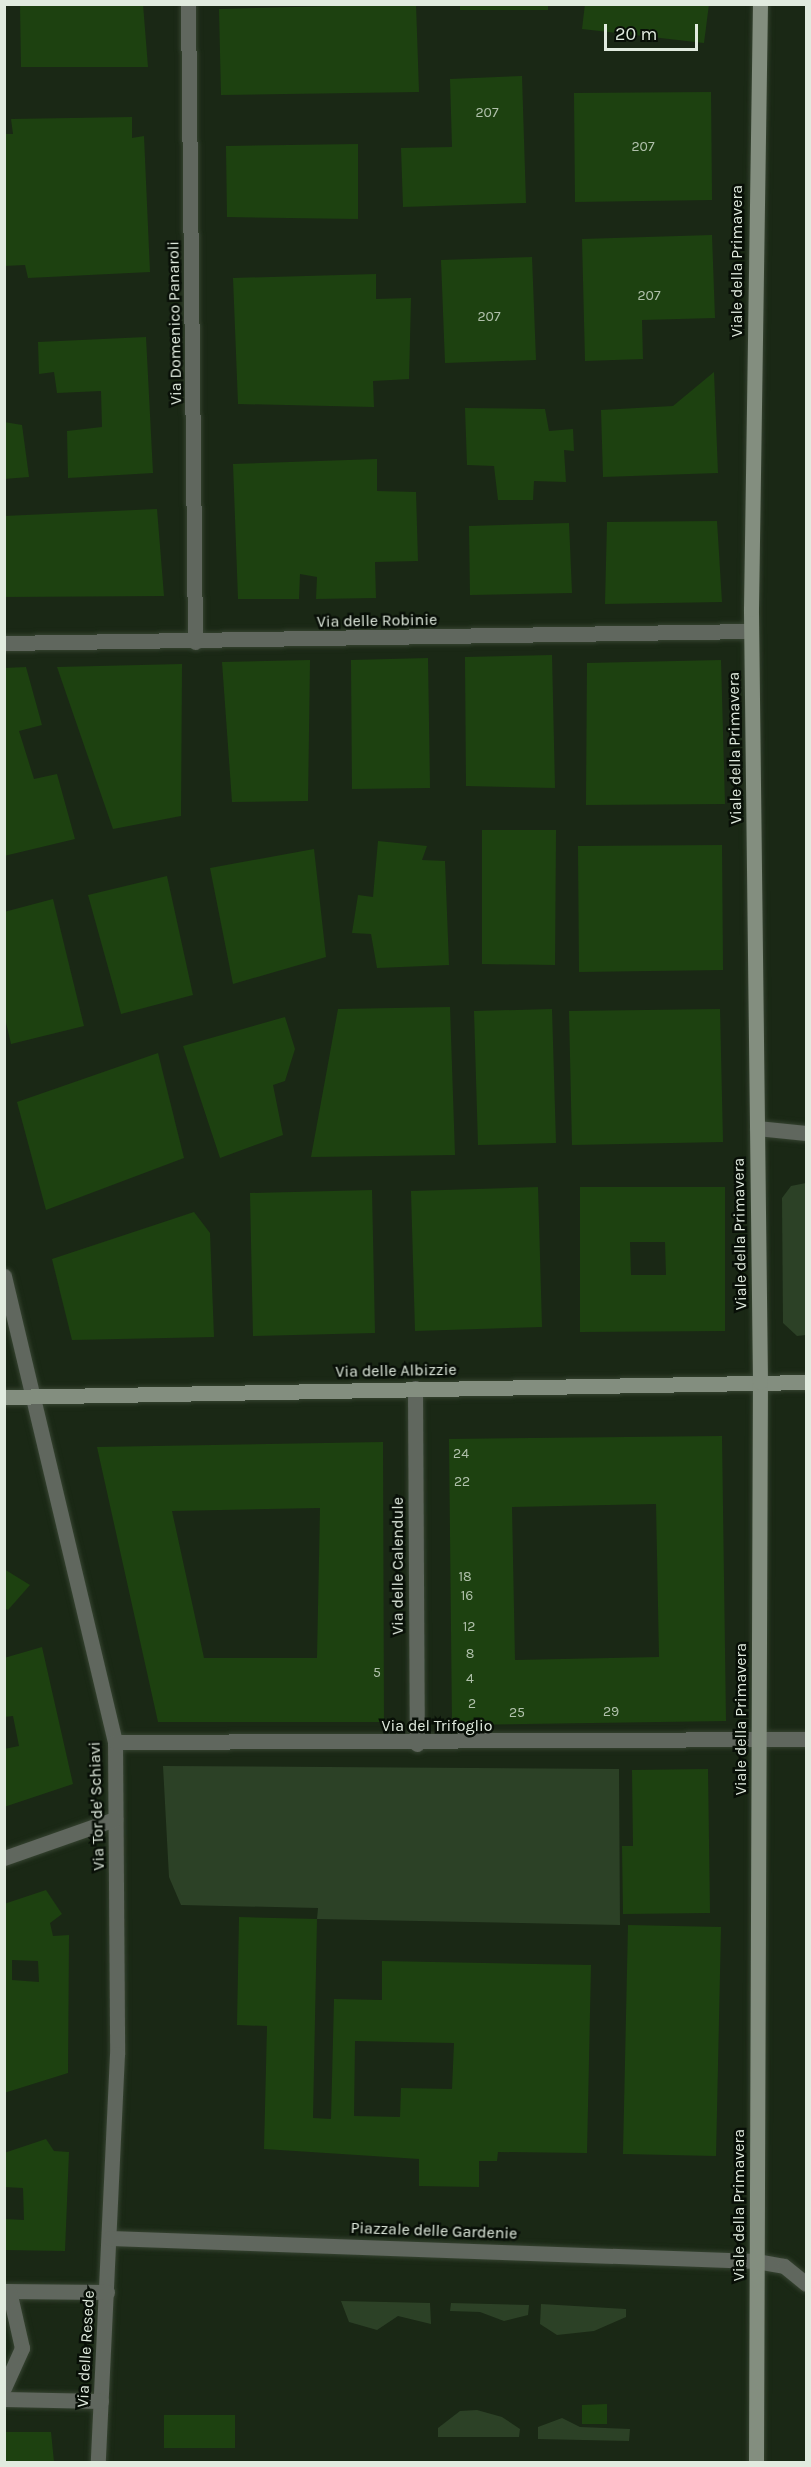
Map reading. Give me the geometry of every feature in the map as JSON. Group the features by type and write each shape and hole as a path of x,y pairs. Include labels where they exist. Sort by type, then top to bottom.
{"main road":[{"name":"Viale della Primavera","path":"756,2463 760,1382 751,631 760,4"},
{"name":"Via delle Albizzie","path":"4,1396 807,1382"}],"street":[{"name":"Via Domenico Panaroli","path":"188,4 195,642"},
{"name":"Via delle Robinie","path":"4,643 195,642 751,631"},
{"path":"757,1128 807,1133"},
{"name":"Via Tor de' Schiavi","path":"4,1276 115,1742 118,2043 110,2238"},
{"name":"Via delle Calendule","path":"415,1388 417,1744"},
{"name":"Via del Trifoglio","path":"115,1742 417,1744 807,1739"},
{"path":"4,1858 115,1819"},
{"name":"Piazzale delle Gardenie","path":"110,2238 756,2261 784,2266 807,2284"},
{"name":"Via delle Resede","path":"98,2463 110,2238"},
{"path":"4,2388 22,2348 7,2291 107,2292"},
{"path":"4,2398 101,2401"}],"green space":[{"path":"806,1183 806,1335 797,1336 783,1323 782,1198 791,1186"},
{"path":"163,1766 619,1769 620,1925 317,1919 318,1908 181,1905 169,1877"},
{"path":"341,2301 430,2303 431,2324 398,2316 377,2330 349,2322"},
{"path":"451,2303 529,2305 528,2315 504,2321 480,2312 450,2311"},
{"path":"541,2304 626,2309 626,2317 594,2331 557,2335 540,2324"},
{"path":"477,2410 502,2417 520,2429 519,2437 438,2437 438,2428 460,2411"},
{"path":"562,2418 580,2427 630,2429 629,2441 538,2439 538,2427"}],"building":[{"path":"20,4 143,4 148,67 21,67"},
{"path":"416,4 419,92 221,95 219,9"},
{"path":"460,4 548,4 548,10 460,10"},
{"path":"585,4 709,4 704,43 582,29"},
{"path":"522,76 526,203 403,207 401,148 452,147 450,79"},
{"path":"711,92 712,200 575,202 574,93"},
{"path":"132,117 132,138 144,136 150,272 28,278 25,265 4,266 4,134 13,134 11,119"},
{"path":"358,144 358,219 227,217 226,146"},
{"path":"712,235 715,318 642,320 643,359 585,361 582,239"},
{"path":"532,257 536,360 445,363 441,260"},
{"path":"376,274 376,299 411,298 409,379 373,381 374,407 238,404 233,278"},
{"path":"146,337 153,473 68,478 67,431 102,427 101,391 57,393 54,372 39,374 38,342"},
{"path":"714,372 718,473 603,477 601,410 673,406"},
{"path":"465,408 545,409 549,431 573,429 574,451 564,450 566,482 534,481 533,500 498,500 494,466 467,465"},
{"path":"4,422 22,425 29,477 4,479"},
{"path":"377,459 377,491 416,492 418,561 375,562 376,598 316,599 317,577 300,574 299,599 238,599 233,464"},
{"path":"157,509 164,596 4,597 4,516"},
{"path":"717,521 722,602 605,604 607,522"},
{"path":"569,523 572,593 470,595 469,526"},
{"path":"552,655 555,788 466,786 465,657"},
{"path":"428,658 430,788 352,789 351,660"},
{"path":"310,660 308,801 232,802 222,662"},
{"path":"721,660 725,804 586,805 587,663"},
{"path":"182,664 181,816 113,829 57,667"},
{"path":"26,667 42,725 19,731 34,779 57,774 75,839 4,856 4,668"},
{"path":"482,830 556,830 555,965 482,964"},
{"path":"378,841 427,846 422,860 445,861 449,965 377,968 371,934 352,933 358,895 373,897"},
{"path":"722,845 723,970 579,972 578,846"},
{"path":"314,849 326,957 233,984 210,868"},
{"path":"167,876 193,995 121,1014 88,895"},
{"path":"53,899 84,1026 11,1044 4,1014 4,912"},
{"path":"450,1007 455,1155 311,1157 338,1009"},
{"path":"552,1009 556,1143 478,1145 474,1011"},
{"path":"720,1009 723,1142 572,1145 569,1011"},
{"path":"285,1017 295,1049 285,1081 273,1085 283,1135 220,1158 183,1046"},
{"path":"158,1053 184,1158 46,1210 17,1102"},
{"path":"538,1187 542,1327 415,1331 411,1191"},
{"path":"580,1187 725,1187 725,1331 580,1332","holes":["630,1242 665,1242 666,1275 631,1275"]},
{"path":"372,1190 375,1333 253,1336 250,1193"},
{"path":"194,1212 210,1233 214,1337 72,1340 52,1259"},
{"path":"722,1436 726,1721 452,1725 449,1439","holes":["656,1504 659,1657 515,1660 512,1507"]},
{"path":"383,1442 384,1722 158,1722 97,1447","holes":["320,1508 317,1658 204,1658 172,1511"]},
{"path":"4,1569 30,1585 8,1610 4,1608"},
{"path":"42,1647 73,1784 4,1807 4,1749 19,1746 13,1716 4,1717 4,1658"},
{"path":"708,1769 710,1913 623,1914 622,1846 633,1846 632,1770"},
{"path":"46,1890 62,1914 50,1923 53,1936 69,1935 68,2073 4,2093 4,1904","holes":["12,1960 38,1961 39,1982 12,1980"]},
{"path":"239,1917 317,1919 313,2118 331,2119 334,1999 382,2000 382,1961 591,1965 587,2153 498,2152 497,2161 479,2161 479,2187 419,2186 419,2159 264,2149 267,2026 237,2025","holes":["355,2041 454,2043 452,2089 401,2088 400,2117 354,2116"]},
{"path":"628,1925 721,1927 716,2156 623,2154"},
{"path":"46,2139 54,2151 69,2152 65,2251 4,2250 4,2219 24,2220 23,2188 4,2187 4,2153"},
{"path":"607,2404 607,2424 582,2424 582,2405"},
{"path":"164,2415 235,2415 235,2448 164,2448"},
{"path":"4,2432 51,2432 54,2462 4,2462"}]}
